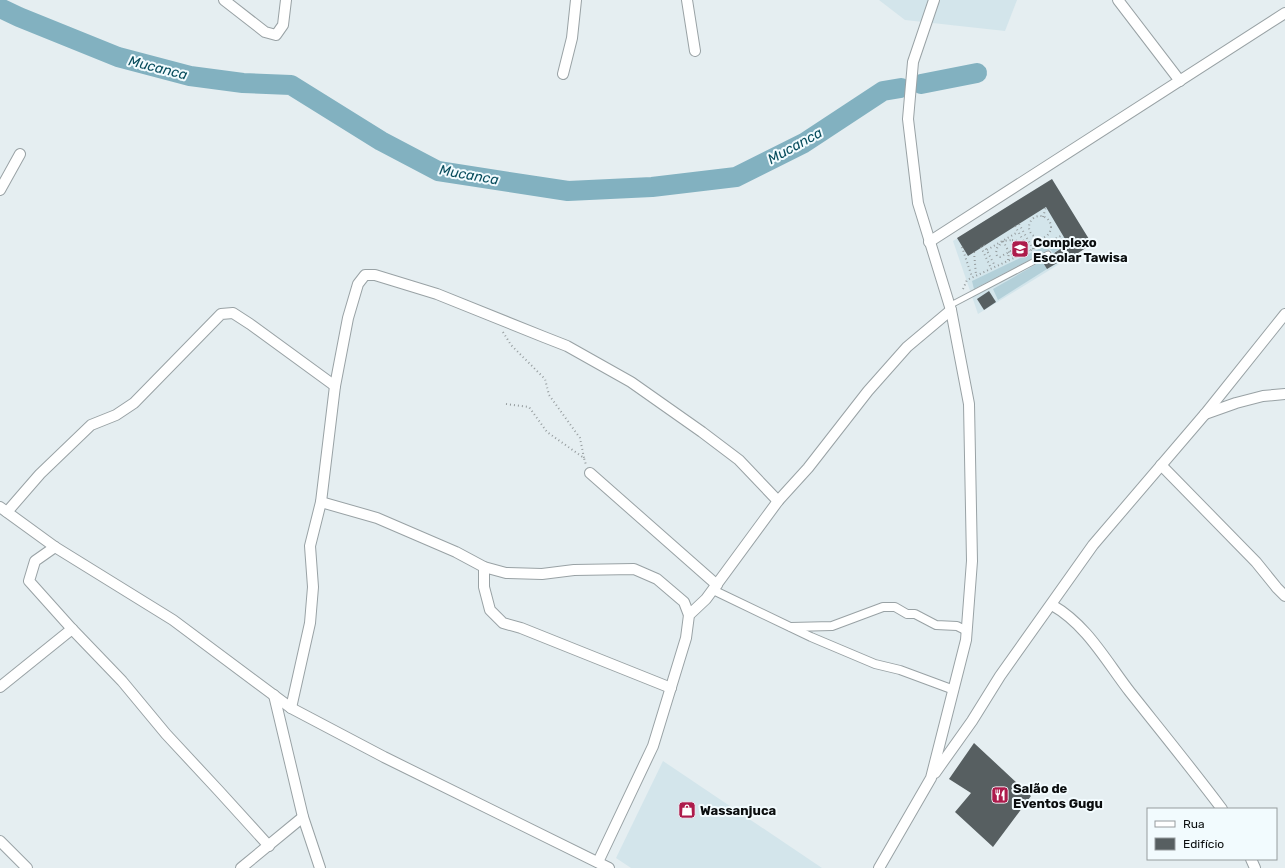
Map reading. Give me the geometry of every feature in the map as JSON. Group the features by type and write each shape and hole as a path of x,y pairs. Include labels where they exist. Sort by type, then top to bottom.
{"street":[{"path":"224,0 266,32 276,35 283,25 286,0"},
{"path":"562,74 572,38 576,0"},
{"path":"687,0 695,51"},
{"path":"931,778 966,640 972,561 969,404 950,308 918,203 908,119 913,62 934,0"},
{"path":"1118,0 1180,81"},
{"path":"929,242 1285,13"},
{"path":"0,190 20,154"},
{"path":"291,708 310,622 313,587 310,546 321,502 335,386 348,318 358,284 365,275 375,275 437,294 567,346 631,382 702,432 739,460 778,501"},
{"path":"688,615 706,599 778,501 808,468 868,391 907,347 950,308"},
{"path":"335,386 233,313 221,314 134,403 116,415 91,425 4,509 55,547 173,620 291,708 384,757 609,868"},
{"path":"879,868 931,778 972,721 1000,676 1052,605 1093,545 1205,414 1285,314"},
{"path":"1205,414 1236,403 1264,396 1285,394"},
{"path":"1161,464 1256,562 1285,596"},
{"path":"590,473 715,587 790,627 875,664 900,670 954,690"},
{"path":"321,502 377,518 456,552 484,567 506,573 542,574 574,570 634,569 657,579 684,602 688,615 686,638 653,746 598,862"},
{"path":"55,547 35,561 29,581 72,629 122,681 166,734 268,846"},
{"path":"484,567 484,587 490,610 503,623 521,628 671,688"},
{"path":"1052,605 1064,612 1082,628 1221,808"},
{"path":"790,627 832,626 883,607 895,607 907,614 915,614 936,625 957,626 967,631"},
{"path":"0,687 72,629"},
{"path":"274,695 303,817 320,868"},
{"path":"241,868 303,817"},
{"path":"0,841 26,868"}],"lane":[{"path":"950,308 959,301 1048,254"}],"path":[{"path":"1043,217 1046,207"},
{"path":"1036,217 1043,217 1050,224 1050,231 1043,238 1036,237 1031,233 1031,222 1036,217"},
{"path":"1019,224 1033,249"},
{"path":"1015,226 1029,251"},
{"path":"987,250 1018,232"},
{"path":"959,301 967,280 1063,235"},
{"path":"1033,249 1036,237"},
{"path":"1003,241 1009,252 1016,257"},
{"path":"1003,241 1018,241 1018,247 1000,257 997,256 996,253 997,248 1003,241"},
{"path":"984,245 995,266"},
{"path":"962,247 972,277"},
{"path":"981,247 991,268"},
{"path":"974,252 976,275"},
{"path":"1008,261 1009,252"},
{"path":"494,317 511,345 545,379 549,395 580,438 584,458 590,473"},
{"path":"506,404 528,408 547,432 584,458"}],"shaded area":[{"path":"879,0 1017,0 1005,31 905,20"},
{"name":"Complexo Escolar Tawisa","path":"1052,179 1092,244 978,314 953,241"},
{"path":"1064,237 1068,244 1053,253 1050,249 974,289 972,281"},
{"path":"1042,261 1047,269 998,300 993,289"},
{"name":"Wassanjuca","path":"663,761 822,868 631,868 616,858"}],"building":[{"path":"1052,179 1092,244 1075,255 1074,253 1047,269 1042,261 1068,244 1046,207 968,256 957,238"},
{"path":"989,291 996,302 984,310 977,299"},
{"name":"Salão de Eventos Gugu","path":"974,743 1031,796 993,847 955,812 971,793 949,779"}],"waterway":[{"name":"Mucanca","path":"0,8 118,57 190,76 243,83 291,85 381,141 438,171 568,191 652,187 736,177 804,143 883,91 901,88"},
{"name":"Mucanca","path":"921,84 977,73"}],"place":[{"name":"Complexo Escolar Tawisa","path":"1020,249"},
{"name":"Salão de Eventos Gugu","path":"1000,795"},
{"name":"Wassanjuca","path":"687,810"}]}
